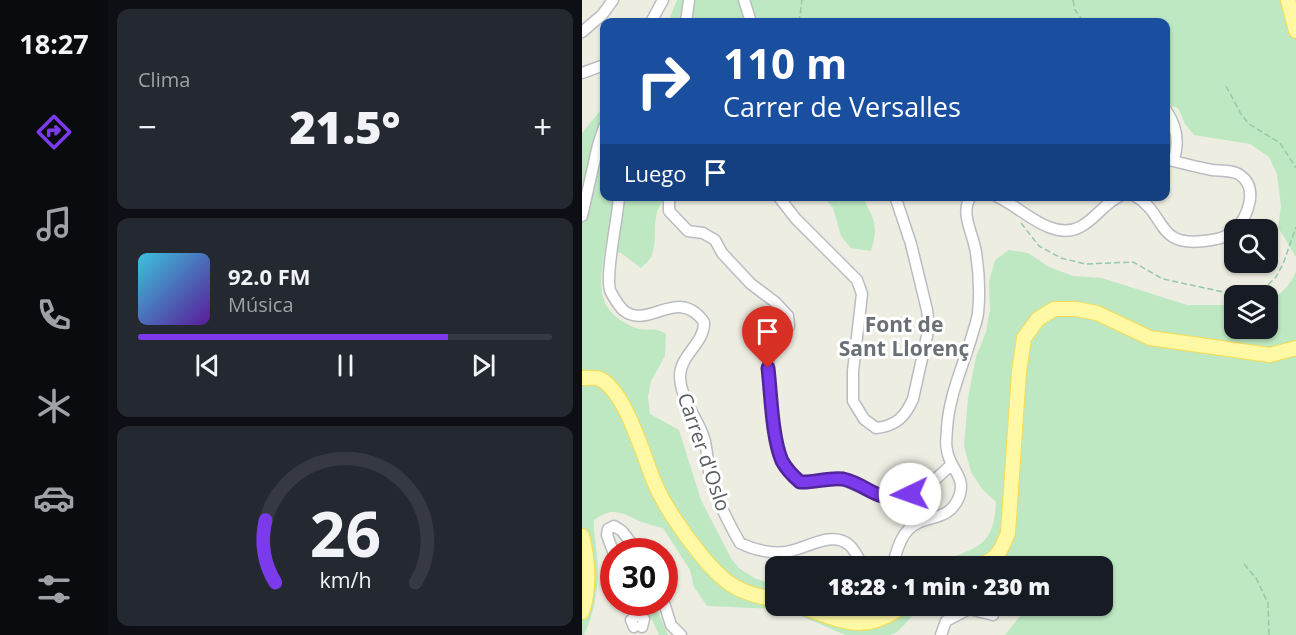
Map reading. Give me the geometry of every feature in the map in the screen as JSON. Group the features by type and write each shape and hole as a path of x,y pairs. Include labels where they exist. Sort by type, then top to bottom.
{"main road":[{"path":"1288,0 1296,32"},
{"path":"996,556 1001,552 1008,533 1019,372 1024,338 1038,319 1054,309 1076,309 1098,313 1150,338 1270,355 1296,348"},
{"path":"582,378 600,379 617,394 637,435 654,483 703,557 725,581 749,594 765,598"},
{"path":"582,536 587,572 582,612"},
{"path":"823,616 859,632 873,629 894,616"}],"street":[{"path":"582,32 602,15 613,0"},
{"path":"653,18 663,0"},
{"path":"687,18 689,0"},
{"path":"744,0 750,18"},
{"path":"582,73 600,66"},
{"path":"1170,117 1177,139 1176,152 1170,159"},
{"path":"582,216 600,139"},
{"path":"1170,160 1239,173 1246,181 1250,192 1247,212 1243,219"},
{"name":"Carrer d'Oslo","path":"619,201 610,270 610,290 623,310 637,315 682,307 691,309 704,322 701,336 684,363 680,374 681,383 688,405 707,446 710,479 740,543 753,549 787,552 826,540 836,540 848,544 857,556"},
{"path":"669,201 669,211 688,231 703,233 715,240 722,253 751,284 775,302 788,316 789,326 769,356 768,368 777,443 782,460 790,473 800,482 842,479 877,495 898,498 927,487 951,465"},
{"path":"782,201 796,219 857,280 862,294 853,371 853,401 864,419 876,428 885,427 900,420 910,408 929,327 912,244 896,201"},
{"path":"897,556 901,539 909,528 943,515 953,508 960,495 960,476 951,465 946,450 948,418 956,382 978,315 976,253 966,214 968,201"},
{"path":"1006,201 1049,228 1070,231 1082,226 1109,201"},
{"path":"1140,201 1150,209 1174,239 1188,243 1215,240 1224,236"},
{"path":"608,538 608,529 614,526 627,538"},
{"path":"638,631 644,618 639,616"},
{"path":"668,616 671,625 681,635"},
{"path":"941,635 946,621 956,616"}],"path":[{"path":"800,18 802,0"},
{"path":"1073,0 1075,10 1081,18"},
{"path":"1226,86 1249,124 1280,143 1296,168"},
{"path":"1015,206 1017,218 1039,246 1061,258 1086,264 1133,262 1163,279 1228,294 1252,292 1266,287 1276,277 1283,264 1296,227"},
{"path":"1244,564 1256,578 1268,603 1269,635"}],"green space":[{"path":"677,0 1296,0 1296,257 1278,227 1281,206 1277,174 1269,157 1250,144 1194,135 1185,124 1178,108 1170,105 1170,18 670,18"},
{"path":"600,111 600,201 663,201 657,212 655,242 651,257 641,268 621,253 605,249 601,279 603,298 613,314 622,321 635,328 656,330 666,334 665,356 651,381 648,397 650,414 679,430 701,500 731,558 739,568 754,578 765,582 765,608 707,606 694,587 690,570 678,551 678,538 669,538 663,528 612,512 594,520 598,570 596,592 592,614 584,635 582,635 582,133"},
{"path":"827,201 866,201 875,225 871,251 851,248 841,236 833,208"},
{"path":"1009,250 1028,253 1049,267 1073,276 1102,278 1187,305 1224,305 1224,339 1278,339 1278,295 1296,272 1296,635 1005,635 1020,616 1113,616 1113,556 954,556 984,541 994,519 996,502 982,489 971,472 964,446 968,398 976,357 986,332 990,309 989,282 995,260"},
{"path":"650,616 660,616 668,635 659,635"},
{"path":"801,616 862,618 912,616 897,632 890,635 845,635"}],"district":[{"name":"Font de Sant Llorenç","path":"904,337"}],"route":[{"path":"768,368 777,443 782,460 790,473 800,482 842,479 888,498 910,494"}]}
